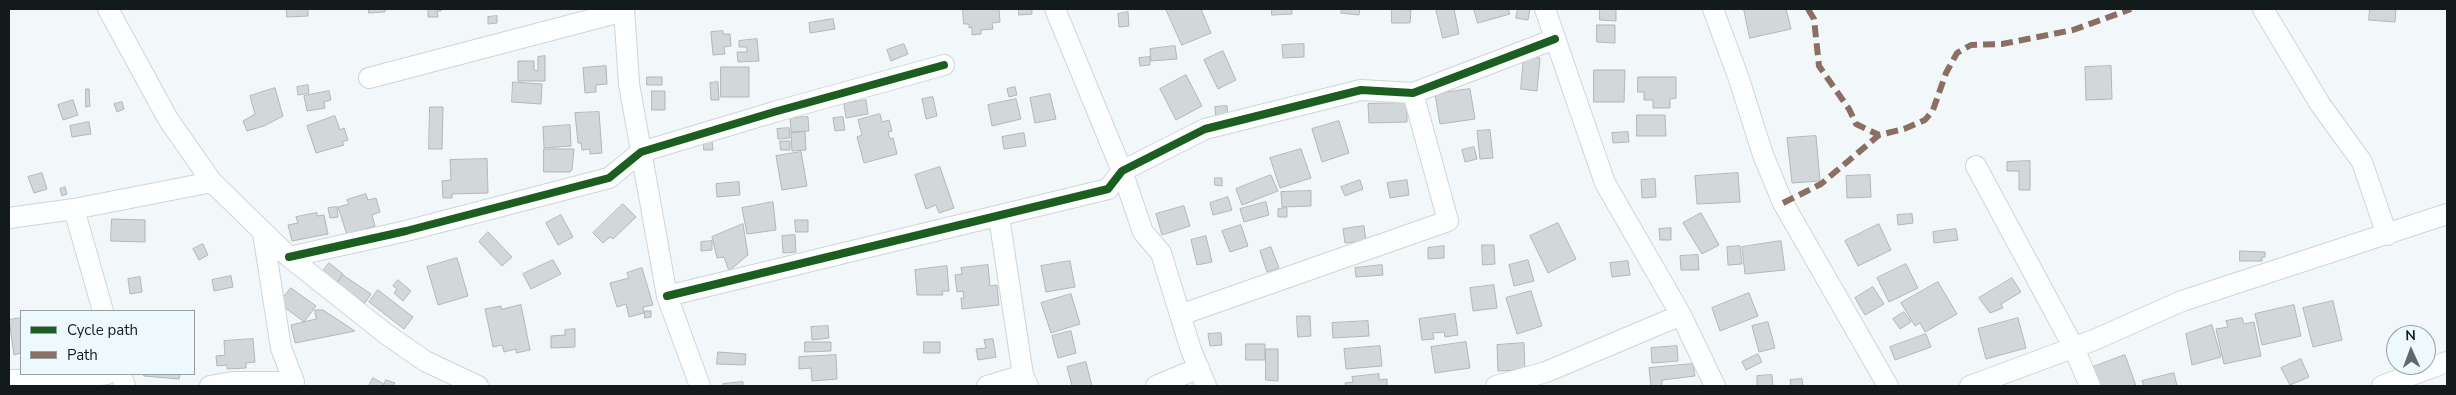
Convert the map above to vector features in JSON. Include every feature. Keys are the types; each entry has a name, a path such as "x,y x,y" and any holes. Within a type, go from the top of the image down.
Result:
{"street":[{"path":"108,9 168,118 212,182 289,257 386,334 425,361 478,386"},
{"path":"1055,9 1122,171 1144,232 1161,253 1202,377 1156,386"},
{"path":"1546,9 1605,183 1681,315 1715,386"},
{"path":"1712,9 1739,79 1763,155 1784,204 1888,386"},
{"path":"2264,9 2320,104 2362,162 2387,235"},
{"path":"370,78 624,10 629,84 667,296 700,386"},
{"path":"667,296 999,217 1108,188 1122,171 1206,129 1361,90 1413,93 1555,39"},
{"path":"289,257 406,231 608,178 641,152 774,112 944,65"},
{"path":"1180,315 1448,221 1413,93"},
{"path":"1976,166 2074,348 2090,386"},
{"path":"9,218 74,209 212,182"},
{"path":"74,209 103,310"},
{"path":"1970,386 2074,348 2182,300 2447,214"},
{"path":"987,386 1026,381 999,217"},
{"path":"210,386 232,382 295,384 281,348 264,233"},
{"path":"1496,386 1546,372 1681,315"},
{"path":"2382,386 2414,380 2447,362"},
{"path":"9,380 70,379 100,375"}],"building":[{"path":"287,9 308,9 308,16 287,17"},
{"path":"369,9 385,9 385,12 369,13"},
{"path":"428,9 441,9 441,11 437,11 438,17 428,17"},
{"path":"963,9 999,9 1000,22 992,23 993,29 981,30 981,34 972,35 972,27 969,28 969,24 964,24"},
{"path":"1019,9 1032,9 1032,14 1019,15"},
{"path":"1166,9 1201,9 1211,33 1182,45"},
{"path":"1272,9 1292,9 1292,14 1272,15"},
{"path":"1342,9 1360,9 1359,15 1341,13"},
{"path":"1392,9 1411,10 1410,23 1392,23"},
{"path":"1436,9 1454,9 1459,34 1443,38"},
{"path":"1474,9 1508,9 1510,14 1478,23"},
{"path":"1518,9 1530,9 1528,20 1516,18"},
{"path":"1600,9 1616,9 1616,21 1600,20"},
{"path":"1744,9 1786,9 1791,29 1750,38"},
{"path":"2370,9 2396,9 2395,22 2369,20"},
{"path":"1128,12 1129,26 1119,27 1118,14"},
{"path":"497,16 497,23 488,24 488,17"},
{"path":"833,19 835,29 810,33 809,23"},
{"path":"1597,25 1615,25 1615,43 1597,42"},
{"path":"723,31 723,34 730,34 731,46 724,47 725,54 713,55 711,32"},
{"path":"757,39 759,61 738,62 737,52 747,52 747,47 739,47 739,41"},
{"path":"904,44 908,54 891,61 887,50"},
{"path":"1304,44 1304,57 1283,58 1282,45"},
{"path":"1175,46 1177,59 1151,61 1150,49"},
{"path":"1223,51 1236,80 1218,89 1204,60"},
{"path":"545,56 545,81 518,81 518,61 534,61 534,70 538,71 538,57"},
{"path":"1524,56 1540,58 1537,91 1521,89"},
{"path":"1150,57 1150,65 1140,66 1139,58"},
{"path":"606,66 607,84 596,85 596,92 585,93 583,68"},
{"path":"2111,66 2112,99 2086,100 2085,67"},
{"path":"721,67 749,67 749,97 721,97"},
{"path":"1594,70 1625,70 1624,102 1594,102"},
{"path":"1186,75 1202,106 1176,120 1160,89"},
{"path":"647,77 662,77 662,85 647,85"},
{"path":"1638,77 1676,77 1676,98 1670,99 1670,108 1653,108 1653,100 1644,100 1644,92 1638,92"},
{"path":"513,82 542,84 541,104 512,102"},
{"path":"718,82 719,100 711,100 710,83"},
{"path":"308,85 309,93 298,95 297,87"},
{"path":"1015,87 1017,95 1009,97 1007,89"},
{"path":"275,88 283,116 264,126 247,131 243,121 255,114 250,96"},
{"path":"86,89 89,89 90,106 86,107"},
{"path":"1470,89 1475,119 1440,124 1435,94"},
{"path":"329,91 331,100 324,102 325,108 307,111 304,96"},
{"path":"652,91 665,91 665,110 652,110"},
{"path":"1050,94 1056,119 1035,123 1030,98"},
{"path":"933,97 937,116 926,119 922,99"},
{"path":"1016,99 1021,119 992,126 988,105"},
{"path":"73,100 78,115 63,120 58,105"},
{"path":"866,100 868,114 846,118 844,104"},
{"path":"122,102 124,109 117,112 114,104"},
{"path":"1407,103 1407,122 1369,123 1368,104"},
{"path":"1227,106 1228,117 1216,119 1215,107"},
{"path":"430,107 443,107 442,149 429,149"},
{"path":"599,112 602,153 590,154 590,149 582,150 581,143 578,143 575,113"},
{"path":"880,114 882,122 889,120 892,131 888,132 890,139 893,138 897,154 864,163 857,137 862,135 858,120"},
{"path":"1637,115 1665,115 1666,136 1637,136"},
{"path":"335,116 340,130 344,128 348,140 342,142 344,145 316,153 307,126"},
{"path":"808,117 809,131 791,132 790,118"},
{"path":"843,117 845,130 835,131 833,118"},
{"path":"1339,121 1349,153 1322,162 1312,129"},
{"path":"89,122 91,134 72,137 70,126"},
{"path":"570,125 571,146 544,148 543,127"},
{"path":"789,128 790,138 778,139 777,129"},
{"path":"1490,130 1493,158 1480,159 1477,131"},
{"path":"805,132 806,150 792,151 791,133"},
{"path":"1628,132 1629,142 1613,143 1612,133"},
{"path":"1024,133 1026,146 1004,149 1002,137"},
{"path":"1816,136 1820,181 1792,183 1787,138"},
{"path":"704,141 712,141 713,150 704,150"},
{"path":"780,141 790,141 790,150 781,150"},
{"path":"1474,147 1477,159 1465,162 1462,150"},
{"path":"544,149 574,149 572,170 570,172 544,172"},
{"path":"1301,149 1311,178 1280,188 1270,158"},
{"path":"801,152 807,186 782,190 776,156"},
{"path":"487,159 488,193 452,194 452,198 443,198 442,181 451,180 450,160"},
{"path":"2030,161 2030,190 2019,190 2019,171 2007,171 2007,162"},
{"path":"940,167 954,208 939,213 936,205 926,209 915,175"},
{"path":"42,173 47,189 34,193 28,177"},
{"path":"1738,173 1740,202 1697,204 1695,176"},
{"path":"1271,175 1278,191 1242,205 1236,189"},
{"path":"1870,175 1871,197 1847,198 1846,176"},
{"path":"1215,178 1222,178 1222,186 1215,185"},
{"path":"1655,179 1656,197 1642,198 1641,180"},
{"path":"1360,180 1363,189 1345,196 1341,187"},
{"path":"1407,180 1409,195 1390,198 1387,183"},
{"path":"739,182 740,195 717,197 716,184"},
{"path":"65,187 67,194 62,196 60,189"},
{"path":"1311,191 1311,206 1282,207 1281,192"},
{"path":"366,194 368,200 376,198 380,212 372,215 375,226 347,235 338,207 349,204 347,200"},
{"path":"1228,197 1232,210 1213,215 1210,203"},
{"path":"773,202 776,230 747,234 742,208"},
{"path":"1266,202 1269,215 1244,222 1240,209"},
{"path":"623,204 636,217 613,239 610,237 603,243 593,233"},
{"path":"1184,206 1190,226 1162,235 1156,214"},
{"path":"337,207 338,217 330,218 328,208"},
{"path":"1287,208 1287,217 1278,217 1278,209"},
{"path":"317,213 317,216 324,215 328,234 292,241 288,225 298,223 296,217"},
{"path":"1701,213 1719,245 1702,254 1683,223"},
{"path":"1912,214 1913,223 1898,225 1897,215"},
{"path":"561,215 573,237 558,245 546,223"},
{"path":"112,219 145,220 145,242 111,241"},
{"path":"795,220 808,220 808,232 796,232"},
{"path":"1558,223 1576,259 1548,273 1530,236"},
{"path":"743,224 748,255 729,271 724,257 717,258 712,237"},
{"path":"1879,224 1891,250 1858,266 1845,241"},
{"path":"1241,225 1248,246 1230,252 1222,231"},
{"path":"1364,226 1366,241 1345,243 1343,229"},
{"path":"1671,228 1671,240 1660,240 1659,229"},
{"path":"1956,229 1958,240 1934,243 1933,232"},
{"path":"488,232 512,257 502,266 479,242"},
{"path":"795,235 796,252 783,253 782,236"},
{"path":"1206,236 1212,262 1197,265 1191,240"},
{"path":"712,241 712,250 701,251 701,242"},
{"path":"1781,241 1785,270 1745,274 1742,247"},
{"path":"203,244 208,255 199,260 193,249"},
{"path":"1482,245 1494,245 1495,264 1483,265"},
{"path":"1444,246 1444,258 1428,259 1428,248"},
{"path":"1740,246 1742,264 1728,265 1727,247"},
{"path":"1271,247 1279,268 1267,272 1260,251"},
{"path":"2240,251 2265,252 2265,257 2262,257 2262,261 2240,261"},
{"path":"1698,255 1699,270 1681,270 1680,256"},
{"path":"457,258 468,296 438,305 427,267"},
{"path":"553,260 561,274 531,289 523,274"},
{"path":"1528,260 1534,281 1514,286 1509,265"},
{"path":"1070,261 1075,287 1046,292 1041,266"},
{"path":"1628,261 1630,275 1612,277 1610,263"},
{"path":"329,263 343,274 336,284 323,271"},
{"path":"1906,264 1918,288 1889,302 1877,278"},
{"path":"988,265 990,286 997,285 999,305 962,309 961,298 964,298 963,291 957,292 955,275 962,274 961,268"},
{"path":"1382,265 1383,275 1356,277 1355,268"},
{"path":"947,266 949,291 942,291 943,295 917,295 915,270"},
{"path":"642,268 653,305 643,307 644,313 629,317 626,304 617,307 610,283 629,278 627,273"},
{"path":"343,275 371,294 365,303 337,284"},
{"path":"231,276 233,287 214,291 212,280"},
{"path":"140,277 142,292 130,294 128,279"},
{"path":"2012,278 2021,292 2001,304 2003,308 1990,313 1979,298"},
{"path":"398,280 411,291 403,301 394,293 397,289 393,286"},
{"path":"1938,282 1957,314 1925,332 1920,323 1915,326 1901,303"},
{"path":"1494,285 1497,308 1473,311 1470,288"},
{"path":"1873,287 1884,304 1865,315 1855,298"},
{"path":"291,288 316,306 304,322 279,303"},
{"path":"378,290 413,317 404,329 369,302"},
{"path":"1531,291 1542,326 1517,334 1506,298"},
{"path":"1749,293 1758,316 1720,331 1712,308"},
{"path":"1071,294 1080,324 1051,333 1041,303"},
{"path":"2333,301 2342,340 2313,347 2303,308"},
{"path":"521,305 530,350 516,353 516,349 504,352 502,345 493,347 485,309 501,306 501,309"},
{"path":"2294,305 2301,336 2262,345 2255,314"},
{"path":"315,310 323,310 355,331 295,343 291,325 316,319"},
{"path":"645,311 651,311 651,317 645,318"},
{"path":"1904,312 1911,322 1900,329 1893,319"},
{"path":"1455,314 1458,335 1445,337 1444,332 1433,333 1434,339 1422,340 1419,319"},
{"path":"1297,316 1310,316 1311,336 1298,337"},
{"path":"20,318 20,353 14,355 9,320"},
{"path":"2018,318 2026,348 1986,359 1978,329"},
{"path":"2242,318 2244,324 2254,322 2261,356 2224,364 2216,329 2228,327 2226,321"},
{"path":"1368,321 1369,336 1333,338 1332,323"},
{"path":"1768,322 1775,348 1759,352 1752,326"},
{"path":"2212,325 2221,357 2192,365 2186,334"},
{"path":"828,326 829,338 812,340 811,327"},
{"path":"575,329 575,347 551,348 551,336 565,335 565,330"},
{"path":"1071,331 1076,353 1058,358 1052,336"},
{"path":"1221,333 1222,345 1210,346 1208,334"},
{"path":"1926,334 1931,347 1895,360 1890,347"},
{"path":"253,339 255,362 246,363 246,368 227,369 227,365 217,366 216,356 225,355 224,341"},
{"path":"993,339 996,357 978,360 976,349 986,348 984,340"},
{"path":"805,342 831,342 831,351 805,352"},
{"path":"924,342 940,342 940,353 924,353"},
{"path":"1466,342 1470,368 1435,373 1431,347"},
{"path":"1524,343 1525,370 1498,371 1497,345"},
{"path":"1246,344 1265,344 1265,360 1246,360"},
{"path":"1380,346 1382,366 1346,369 1344,349"},
{"path":"1677,346 1678,361 1652,363 1651,348"},
{"path":"1266,349 1278,349 1278,381 1266,380"},
{"path":"718,352 746,354 745,365 717,364"},
{"path":"1758,354 1762,362 1746,370 1742,362"},
{"path":"836,355 837,379 812,381 811,368 799,369 799,357"},
{"path":"2125,355 2136,386 2100,386 2093,367"},
{"path":"2301,359 2309,377 2290,385 2281,368"},
{"path":"1086,362 1092,386 1072,386 1067,367"},
{"path":"1693,364 1695,376 1662,380 1662,386 1651,386 1649,368"},
{"path":"2174,373 2177,386 2144,386 2142,381"},
{"path":"1379,374 1379,380 1387,379 1387,386 1346,386 1345,383 1353,382 1352,377"},
{"path":"144,375 180,375 179,379"},
{"path":"1772,375 1773,386 1757,386 1757,376"},
{"path":"373,378 384,384 382,386 369,386"},
{"path":"1802,379 1803,386 1791,386 1790,380"},
{"path":"386,380 395,383 393,386 384,386"},
{"path":"743,382 743,386 723,386 723,384"}],"marked path":[{"path":"1808,9 1814,19 1819,66 1849,109 1856,124 1879,135"},
{"path":"1783,203 1821,184 1879,135 1904,129 1925,120 1933,110 1946,73 1957,53 1971,45 2002,44 2073,30 2131,9"}],"cycle path":[{"path":"667,296 1108,189 1122,171 1205,129 1361,90 1413,93 1555,39"},
{"path":"289,257 406,231 609,178 641,152 774,112 944,65"}]}
